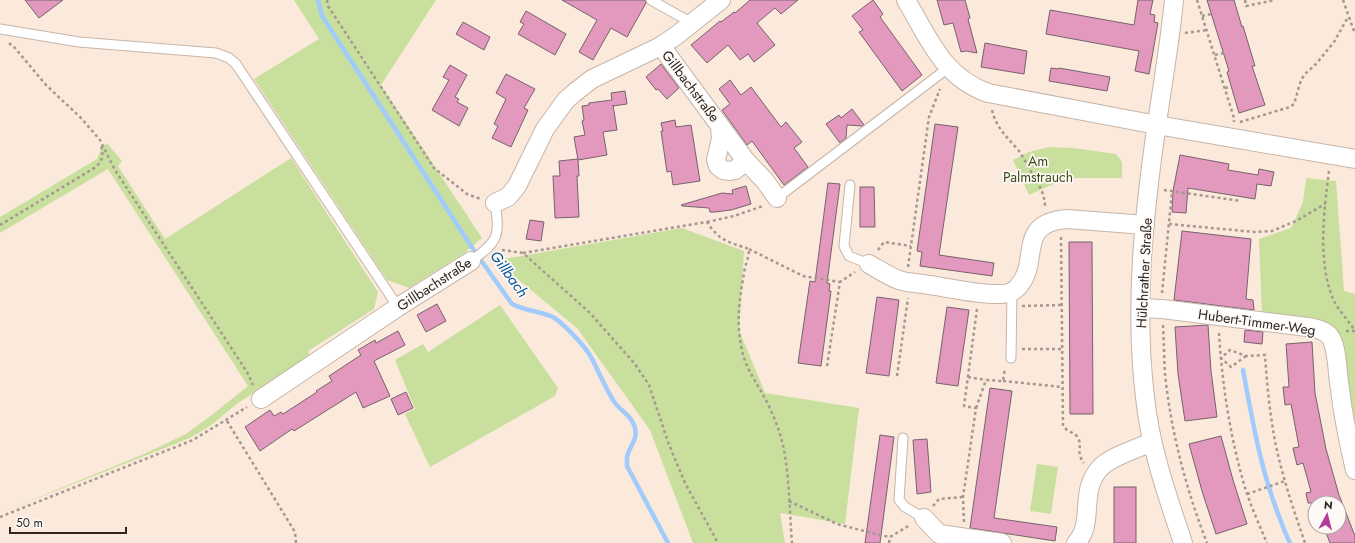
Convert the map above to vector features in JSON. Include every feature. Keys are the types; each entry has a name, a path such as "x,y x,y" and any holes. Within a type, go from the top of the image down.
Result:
{"street":[{"name":"Gillbachstraße","path":"495,203 508,197 517,186 546,129 566,100 592,79 661,46 721,0"},
{"path":"906,0 934,49 948,68 970,86 991,94 1157,125 1233,129 1331,155 1355,159"},
{"name":"Hülchrather Straße","path":"1174,0 1145,225 1141,308 1142,371 1152,442 1164,488 1183,543"},
{"name":"Gillbachstraße","path":"661,46 746,161 765,181 777,198"},
{"name":"Gillbachstraße","path":"720,126 721,138 716,160 718,166 723,170 730,171 734,170 746,161"},
{"path":"869,264 899,280 1000,294 1012,299 1016,289 1024,279 1034,237 1038,230 1051,221 1067,218 1145,225"},
{"name":"Gillbachstraße","path":"261,399 398,307 471,261"},
{"name":"Hubert-Timmer-Weg","path":"1141,308 1162,309 1312,328 1328,334 1335,353 1342,410 1355,470"},
{"path":"1076,543 1081,538 1086,527 1088,492 1097,472 1109,461 1152,442"},
{"path":"924,518 939,534 1002,543"}],"lane":[{"path":"651,0 692,23"},
{"path":"0,29 79,42 216,53 229,58 236,64 398,307"},
{"path":"777,198 948,68"},
{"path":"850,185 844,246 849,256 869,264"},
{"path":"489,247 498,228 495,203"},
{"name":"Gillbachstraße","path":"471,261 489,247"},
{"path":"1011,358 1012,299"},
{"path":"903,438 899,500 905,507 924,518"}],"path":[{"path":"327,0 328,6 434,168 467,194 495,203"},
{"path":"1197,0 1234,118 1233,129"},
{"path":"1245,0 1246,6 1275,0"},
{"path":"1343,0 1355,34"},
{"path":"1202,16 1211,14"},
{"path":"1233,129 1240,122 1290,107 1294,104 1301,80 1334,42 1348,17"},
{"path":"0,517 193,440 227,421 261,399 247,372 114,170 100,140 81,118 46,85 15,48 6,40"},
{"path":"1215,55 1224,52"},
{"path":"897,376 911,246 929,117 948,68"},
{"path":"1225,88 1231,87"},
{"path":"991,94 992,110 997,125 1001,132 1020,153 1040,187 1051,221 1061,227 1062,426 1068,432 1077,436 1080,440 1080,457 1084,463 1097,472"},
{"path":"0,225 96,167 102,159 103,152 100,140"},
{"path":"1331,155 1323,232 1327,280 1334,302 1355,331"},
{"path":"1150,188 1242,201"},
{"path":"1172,192 1162,292 1165,374 1174,434 1187,488 1207,543"},
{"path":"489,247 523,253 707,222 757,209 777,198"},
{"path":"1169,224 1255,232 1272,231 1296,221 1325,203"},
{"path":"707,222 712,231 728,242 749,249 803,276 840,282 869,264 884,242 911,246"},
{"path":"749,249 739,304 738,325 741,347 747,366 763,394 778,430 782,444 788,477 792,543"},
{"path":"523,253 590,313 635,364 645,378 685,483 718,543"},
{"path":"827,366 840,282"},
{"path":"976,408 964,406 979,292"},
{"path":"1012,299 1061,305"},
{"path":"1218,316 1221,358 1230,425 1247,494 1267,543"},
{"path":"1012,348 1062,349"},
{"path":"1221,358 1230,350 1246,356 1265,355 1272,424 1284,481 1305,543"},
{"path":"1221,358 1231,367 1246,356"},
{"path":"1003,382 1006,363 1011,358"},
{"path":"968,377 1003,382 1062,387"},
{"path":"964,538 963,497 976,408 986,380"},
{"path":"227,421 295,532 296,543"},
{"path":"1247,494 1284,481"},
{"path":"789,501 837,524 880,536 890,537 924,518 939,499 963,497"},
{"path":"889,543 890,537"}],"green space":[{"path":"294,0 436,0 381,85 482,238 463,254 409,288 387,280 254,79 319,39"},
{"path":"107,143 122,161 118,166 165,239 291,158 378,292 374,309 308,351 310,357 238,403 210,426 190,438 0,513 144,454 186,434 248,386 108,169 0,233 0,217 97,159 101,149"},
{"name":"Am Palmstrauch","path":"1049,147 1073,148 1116,154 1122,162 1122,178 1071,178 1029,195 1013,160 1029,152"},
{"path":"1306,178 1336,181 1344,291 1355,294 1355,443 1342,344 1262,315 1259,239 1291,228 1303,202"},
{"path":"682,228 744,251 739,330 765,393 859,408 845,524 780,513 785,543 693,543 650,430 577,328 515,277 498,260"},
{"path":"500,305 558,388 555,396 430,467 405,414 415,409 395,360 423,344 428,352"},
{"path":"1037,464 1058,467 1051,514 1030,511"}],"building":[{"path":"25,0 63,0 39,18"},
{"path":"562,0 645,0 646,3 627,37 611,28 593,60 579,52 597,20"},
{"path":"750,0 798,0 781,14 775,8 757,23 775,45 754,62 748,54 740,60 728,45 707,63 691,45 720,21 721,22 734,12 735,13"},
{"path":"873,0 883,14 880,17 922,75 902,91 859,32 863,30 852,16"},
{"path":"937,0 965,0 970,18 968,19 977,53 966,51 961,52 953,23 944,25"},
{"path":"1138,0 1153,0 1150,14 1155,15 1154,22 1158,23 1149,74 1135,71 1139,51 1046,34 1050,10 1134,25"},
{"path":"1207,0 1234,0 1255,66 1252,66 1265,105 1239,113 1227,72 1229,71"},
{"path":"526,11 566,34 555,55 518,34 524,24 520,22"},
{"path":"463,22 490,37 484,50 456,34"},
{"path":"985,43 1027,51 1024,74 981,67"},
{"path":"661,64 679,88 667,99 658,89 656,90 646,77"},
{"path":"450,65 467,75 455,97 459,99 457,102 468,108 459,126 432,110 449,80 443,77"},
{"path":"1051,68 1059,68 1110,77 1107,91 1049,81"},
{"path":"506,74 535,89 524,108 528,110 511,147 492,138 498,126 494,124 506,99 496,93"},
{"path":"730,80 741,95 751,87 781,127 786,122 802,142 794,148 808,167 784,185 752,141 747,145 722,110 730,104 719,89"},
{"path":"625,91 627,104 613,106 617,130 603,132 607,155 578,160 574,137 585,135 582,121 584,120 582,106 589,105 589,103 612,100 611,93"},
{"path":"852,109 864,125 847,125 846,138 840,143 826,124 839,115 841,118"},
{"path":"675,120 676,127 691,125 700,181 673,185 671,171 667,172 661,123"},
{"path":"935,124 958,127 939,255 994,263 992,276 920,266 922,252 917,251"},
{"path":"1180,155 1229,164 1228,170 1258,175 1259,169 1274,172 1271,186 1257,184 1255,199 1188,188 1186,213 1172,212 1173,191"},
{"path":"578,159 579,176 577,176 579,217 555,218 553,176 560,176 559,161"},
{"path":"828,183 840,184 827,283 830,284 829,291 831,291 821,366 798,363 810,281 815,282"},
{"path":"746,186 751,204 731,210 710,212 709,208 681,205 722,193 733,194 732,190"},
{"path":"860,187 874,187 875,227 860,227"},
{"path":"530,220 544,222 541,241 526,239"},
{"path":"1182,231 1251,239 1246,299 1253,300 1254,310 1174,300"},
{"path":"1069,242 1092,242 1093,414 1070,414"},
{"path":"877,297 899,300 889,376 866,373"},
{"path":"437,304 446,321 426,332 417,315"},
{"path":"947,307 969,310 958,386 936,383"},
{"path":"1208,325 1211,371 1217,417 1185,421 1178,374 1175,327"},
{"path":"1245,330 1263,332 1262,344 1244,342"},
{"path":"398,331 405,345 374,361 390,396 363,408 356,392 294,431 292,429 260,451 245,427 270,410 274,416 281,412 283,414 332,381 329,376 361,355 358,350 375,340 376,343"},
{"path":"1312,342 1315,393 1326,449 1339,495 1307,495 1307,498 1306,493 1311,492 1307,477 1303,463 1297,465 1293,448 1299,447 1291,404 1285,405 1283,387 1289,387 1286,344"},
{"path":"990,388 1012,391 994,518 1057,527 1055,541 970,528"},
{"path":"406,392 413,408 398,415 391,399"},
{"path":"880,435 894,437 880,543 865,543"},
{"path":"1221,436 1247,524 1216,534 1189,444"},
{"path":"927,439 931,492 917,494 913,440"},
{"path":"1114,487 1136,487 1136,543 1114,543"},
{"path":"1347,516 1355,536 1355,543 1330,543 1327,535 1347,535"}],"waterway":[{"name":"Gillbach","path":"318,0 322,16 473,249 512,304 553,317 568,329 588,352 615,403 634,424 636,433 628,453 627,466 668,543"},
{"path":"1243,370 1257,442 1266,477 1290,543"}]}
